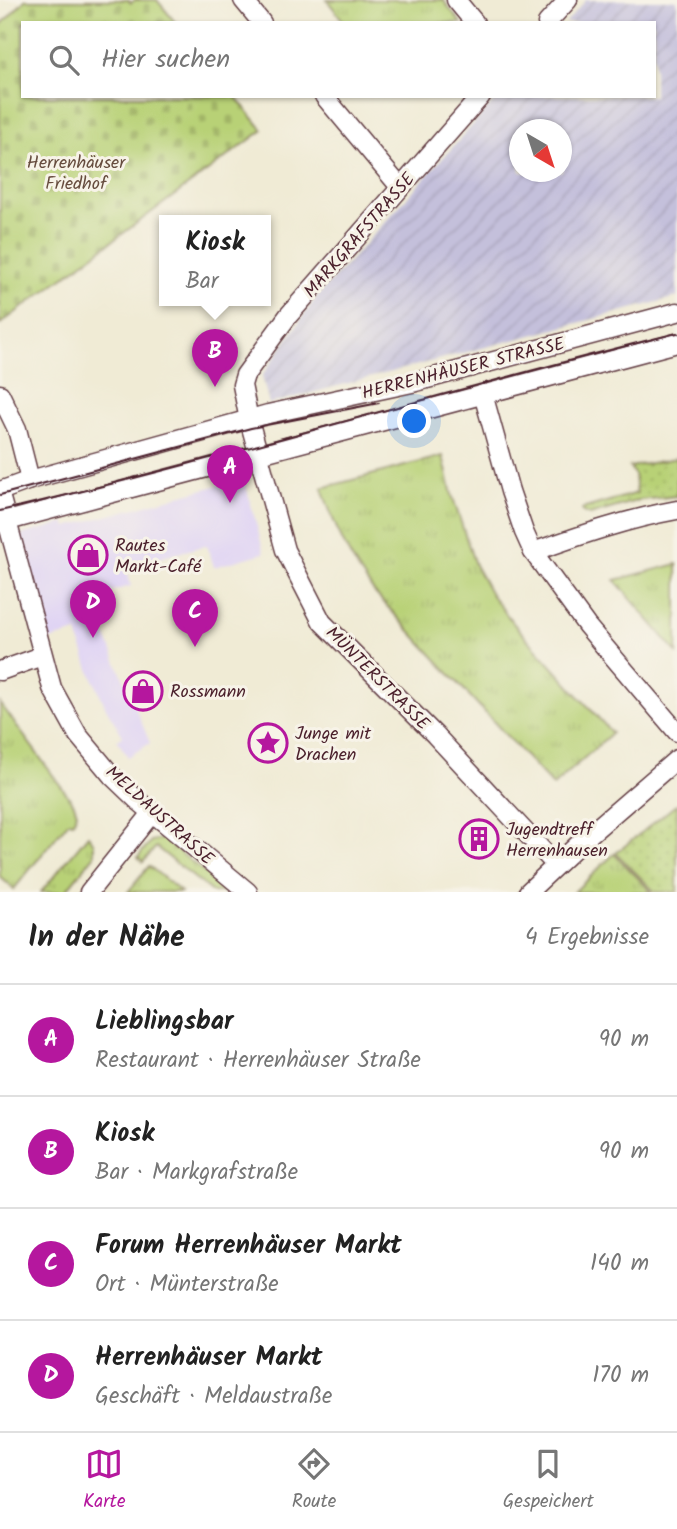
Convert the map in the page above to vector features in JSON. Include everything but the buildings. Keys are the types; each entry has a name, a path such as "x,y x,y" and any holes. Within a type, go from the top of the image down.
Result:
{"street":[{"path":"243,0 260,21"},
{"path":"456,0 473,21"},
{"path":"549,21 568,0"},
{"path":"326,98 400,187"},
{"name":"MARKGRAFSTRASSE","path":"249,420 242,385 245,375 288,316 479,98"},
{"name":"HERRENHÄUSER STRASSE","path":"0,493 30,480 292,408 412,383 677,312"},
{"name":"HERRENHÄUSER STRASSE","path":"4,523 677,343"},
{"path":"0,394 17,429 30,480"},
{"path":"483,394 510,491 533,552 587,626 677,732"},
{"path":"249,420 258,455"},
{"name":"MÜNTERSTRASSE","path":"258,455 285,550 303,588 328,630 435,735 556,865"},
{"name":"MELDAUSTRASSE","path":"0,493 4,523 52,688 78,735 113,777 152,813 248,892"},
{"path":"533,552 593,530 677,510"},
{"path":"0,671 42,656"},
{"path":"528,892 677,759"},
{"path":"89,892 152,813"}],"shaded area":[{"path":"586,0 677,0 677,297 269,404 262,376 316,298 497,98 656,98 656,21 568,21"},
{"path":"244,478 264,553 214,567 207,545 126,567 131,586 86,598 93,605 150,743 128,757 117,740 123,736 107,710 77,632 46,641 17,536 65,523 67,527"}],"green space":[{"name":"Herrenhäuser Friedhof","path":"25,0 128,0 131,3 135,0 157,0 174,21 21,21 21,98 237,98 263,130 0,324 0,26"},
{"path":"327,0 443,0 459,21 343,21"},
{"path":"443,456 452,495 475,565 491,594 514,624 612,733 553,786 375,593 344,543 322,488"},
{"path":"677,458 677,496 640,500 590,515 583,512 582,509 637,493 630,467"},
{"path":"677,564 677,653 615,580"},
{"path":"0,703 74,804 77,813 73,822 69,821 14,889 0,877"},
{"path":"677,804 677,892 655,892 616,853"},
{"path":"88,835 94,843 94,856 65,892 41,892"},
{"path":"162,839 229,892 212,892 156,847 143,862 138,857 151,841"},
{"path":"614,854 652,892 574,892"},
{"path":"149,866 181,892 128,892"}],"tram line":[{"path":"0,511 170,469 677,333"},
{"path":"0,495 251,428 379,403"}],"place":[{"name":"Kiosk","path":"215,387"},
{"name":"Lieblingsbar","path":"230,503"},
{"name":"Rautes Markt-Café","path":"88,555"},
{"name":"Herrenhäuser Markt","path":"93,638"},
{"name":"Forum Herrenhäuser Markt","path":"195,647"},
{"name":"Rossmann","path":"143,691"},
{"name":"Junge mit Drachen","path":"268,743"},
{"name":"Jugendtreff Herrenhausen","path":"479,839"}]}
